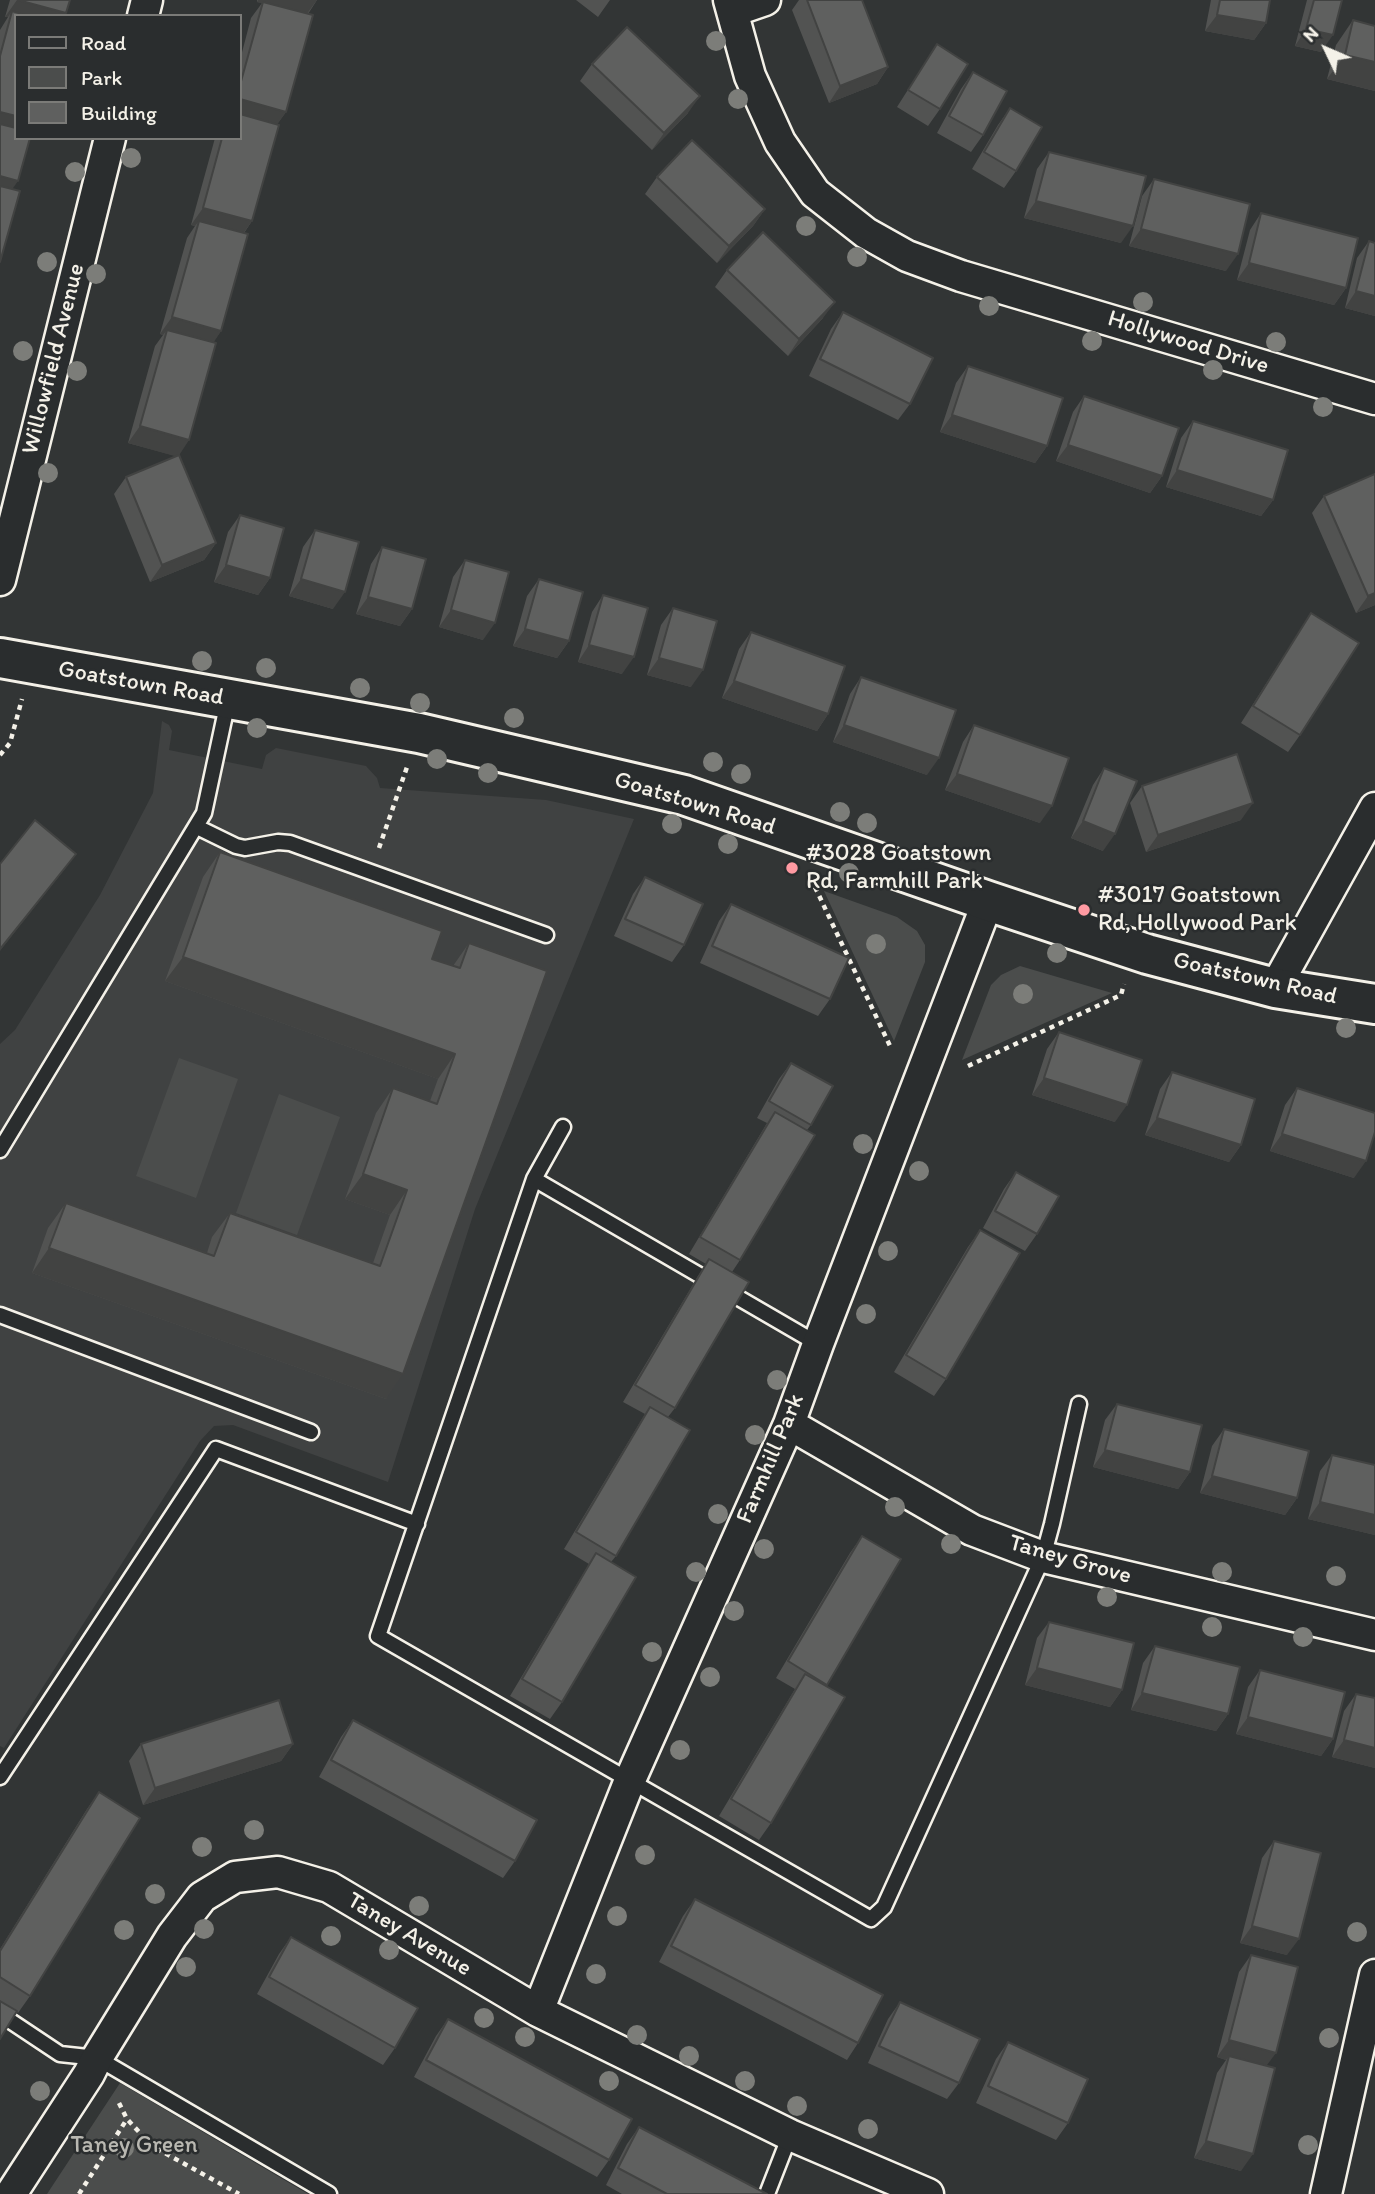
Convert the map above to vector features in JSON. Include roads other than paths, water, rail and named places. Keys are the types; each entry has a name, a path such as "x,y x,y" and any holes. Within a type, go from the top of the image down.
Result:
{"main road":[{"name":"Goatstown Road","path":"16,661 419,733 684,795 1135,950 1275,988 1375,1004"}],"street":[{"path":"731,5 765,0"},
{"name":"Hollywood Drive","path":"731,5 750,76 780,142 815,193 866,233 907,256 961,276 1375,399"},
{"name":"Willowfield Avenue","path":"0,580 110,140"},
{"path":"1275,988 1375,808"},
{"name":"Farmhill Park","path":"538,2011 630,1780 789,1424 988,901"},
{"name":"Taney Grove","path":"789,1424 972,1530 1043,1557 1375,1635"},
{"name":"Taney Avenue","path":"11,2194 172,1936 202,1897 235,1877 278,1872 329,1888 538,2011 790,2135 928,2194"},
{"path":"1326,2194 1375,1975"}],"lane":[{"path":"0,1150 197,827 208,799 229,699"},
{"path":"197,827 245,848 278,842 290,843 546,935"},
{"path":"563,1127 534,1180 377,1636 871,1919 884,1907 1043,1557 1079,1404"},
{"path":"534,1180 818,1344"},
{"path":"0,1315 311,1432"},
{"path":"0,1777 216,1449 417,1524"},
{"path":"0,2014 60,2054 93,2066 329,2194"},
{"path":"766,2194 790,2135"}],"place":[{"name":"#3028 Goatstown Rd, Farmhill Park","path":"792,868"},
{"name":"#3017 Goatstown Rd, Hollywood Park","path":"1084,910"}],"park label":[{"name":"Taney Green","path":"134,2146"}]}
